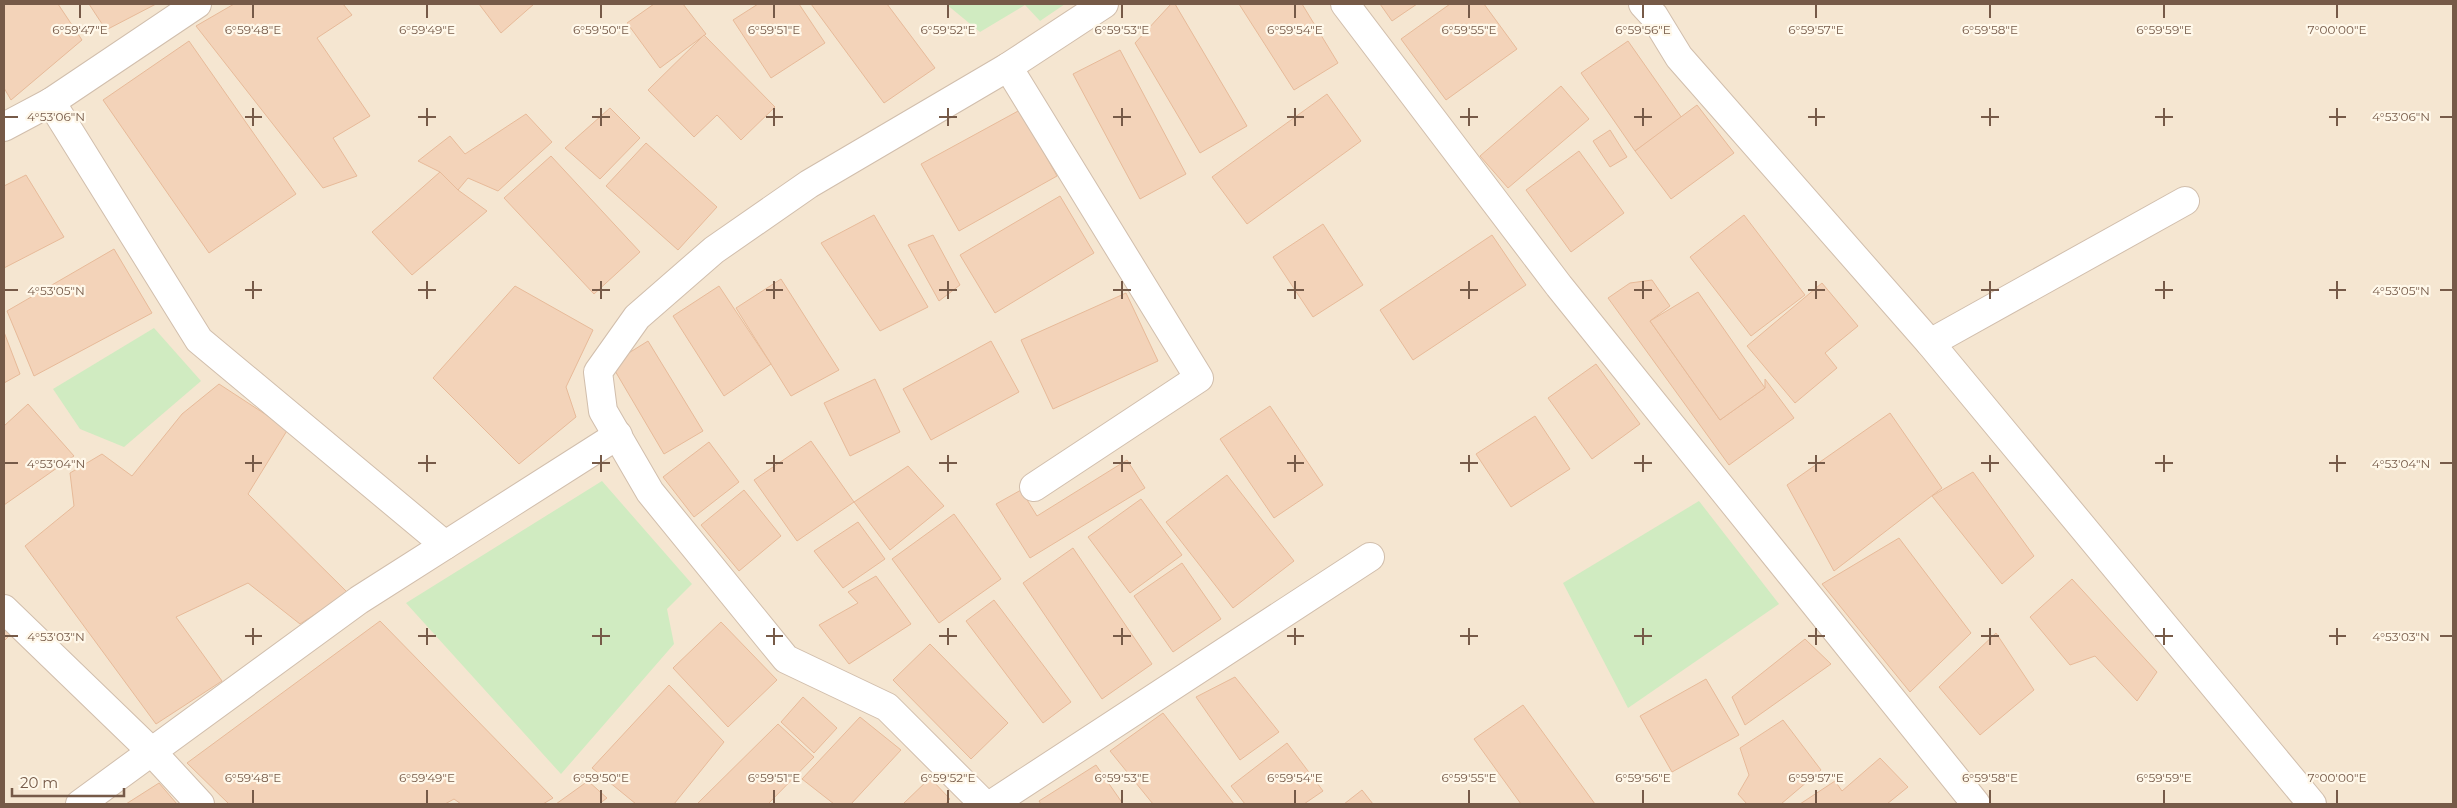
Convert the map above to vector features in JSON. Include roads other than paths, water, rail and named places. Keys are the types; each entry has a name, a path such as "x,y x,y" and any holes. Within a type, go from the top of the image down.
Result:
{"street":[{"path":"4,127 50,102 197,4"},
{"path":"984,804 887,707 786,659 650,492 603,410 598,372 637,317 714,250 810,184 1008,67 1104,4"},
{"path":"1345,4 1559,286 1976,804"},
{"path":"1655,8 1679,57 1930,343 2312,804"},
{"path":"1008,67 1199,378 1034,487"},
{"path":"50,102 199,340 445,545"},
{"path":"1930,343 2185,200"},
{"path":"80,804 359,600 618,436"},
{"path":"992,804 1370,557"},
{"path":"4,609 152,752 200,804"}]}
